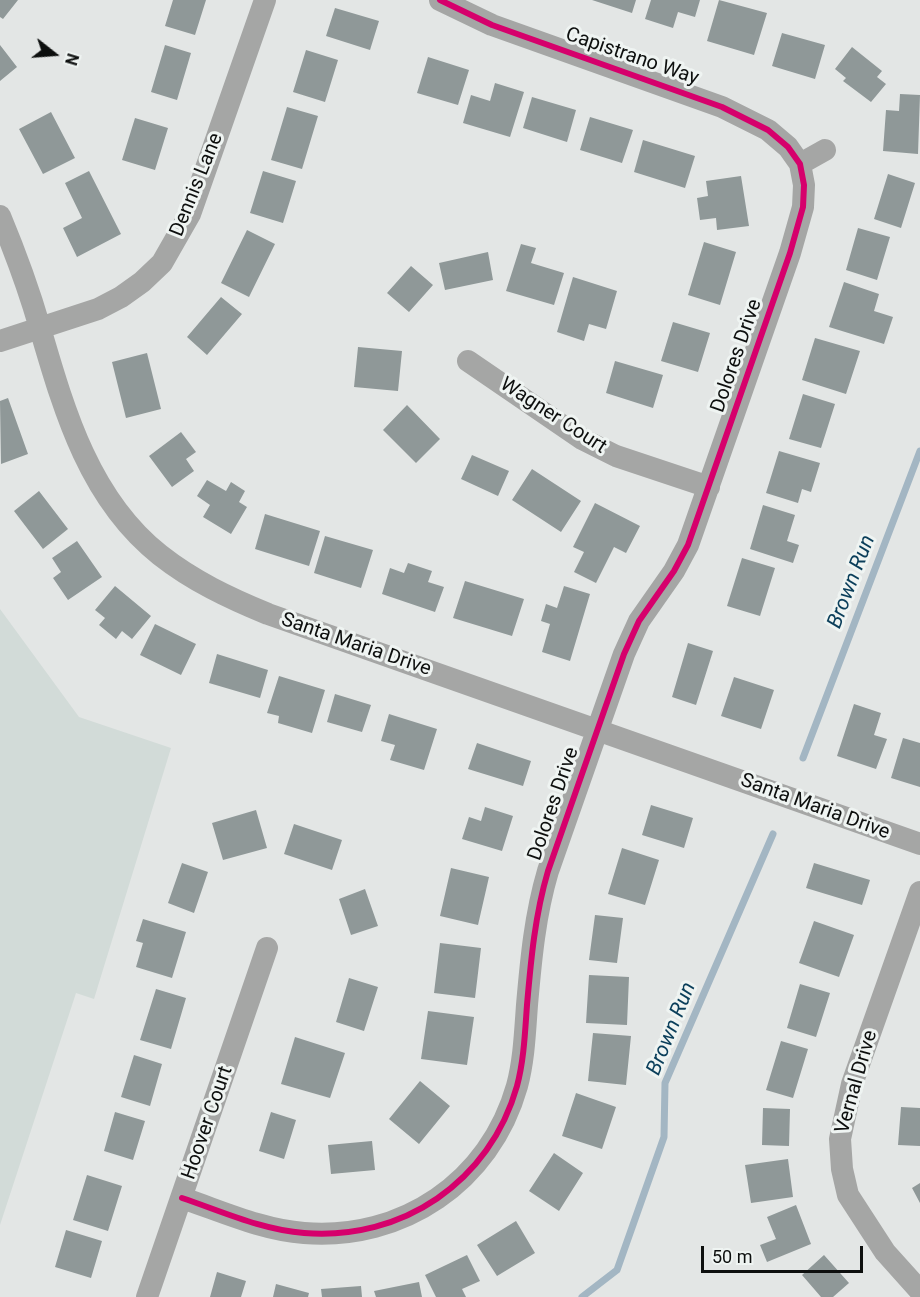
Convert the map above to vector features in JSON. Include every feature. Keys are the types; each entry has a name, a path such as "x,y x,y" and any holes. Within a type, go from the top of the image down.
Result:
{"street":[{"name":"Dennis Lane","path":"0,341 106,305 142,282 162,263 190,214 265,0"},
{"name":"Capistrano Way","path":"440,0 492,25 746,117 768,130 788,147 800,164"},
{"path":"800,164 825,150"},
{"name":"Dolores Drive","path":"182,1198 267,1227 303,1233 337,1234 368,1229 405,1218 440,1199 458,1183 490,1146 507,1115 517,1085 523,1053 534,934 539,903 548,871 624,654 639,621 674,571 688,545 709,487 790,253 803,207 804,185 800,164"},
{"name":"Santa Maria Drive","path":"0,216 17,259 77,443 116,510 167,560 195,580 233,600 268,614 920,844"},
{"name":"Wagner Court","path":"468,360 582,438 616,456 709,487"},
{"name":"Vernal Drive","path":"920,892 852,1084 840,1139 842,1169 848,1195 885,1252 920,1291"},
{"name":"Hoover Court","path":"147,1297 267,948"}],"shaded area":[{"path":"0,609 79,717 171,748 94,999 76,993 0,1225"}],"building":[{"path":"0,0 18,0 3,19 0,17"},
{"path":"173,0 206,0 195,35 165,26"},
{"path":"592,0 636,0 632,13"},
{"path":"651,0 700,0 695,17 678,12 673,28 645,19"},
{"path":"719,0 767,13 754,55 707,41"},
{"path":"335,8 379,21 370,50 326,36"},
{"path":"782,33 825,45 815,79 772,66"},
{"path":"0,45 17,67 0,81"},
{"path":"165,45 191,53 177,100 151,92"},
{"path":"852,47 882,71 877,77 886,84 871,102 843,81 846,78 835,69"},
{"path":"306,50 338,60 325,102 293,92"},
{"path":"428,57 469,70 458,105 417,93"},
{"path":"495,83 524,92 510,137 463,123 471,95 490,101"},
{"path":"900,94 920,95 918,154 883,151 886,110 899,111"},
{"path":"532,97 576,110 567,142 523,128"},
{"path":"287,107 318,116 302,169 271,160"},
{"path":"51,112 75,158 43,174 19,129"},
{"path":"590,117 633,130 622,163 580,150"},
{"path":"135,118 168,128 155,170 122,160"},
{"path":"643,140 695,156 685,188 634,172"},
{"path":"89,171 121,234 77,257 63,228 82,218 65,183"},
{"path":"263,171 296,181 283,223 250,213"},
{"path":"888,174 915,183 901,228 874,219"},
{"path":"741,176 749,226 717,230 716,218 700,220 697,198 708,196 706,181"},
{"path":"858,228 890,237 877,280 846,270"},
{"path":"247,230 275,244 249,297 221,283"},
{"path":"704,242 736,252 720,305 688,295"},
{"path":"521,244 536,248 531,263 564,273 554,305 506,291"},
{"path":"488,252 493,280 445,290 439,263"},
{"path":"411,266 433,285 409,312 387,293"},
{"path":"573,277 617,291 606,329 589,324 584,341 557,332"},
{"path":"844,282 879,294 874,311 893,317 884,344 829,327"},
{"path":"221,297 242,314 207,355 187,337"},
{"path":"673,322 710,333 698,372 661,361"},
{"path":"815,338 860,351 846,394 802,380"},
{"path":"358,347 402,351 398,391 354,387"},
{"path":"147,353 161,409 126,418 112,362"},
{"path":"615,361 663,375 653,408 606,393"},
{"path":"803,394 835,404 821,448 789,439"},
{"path":"8,398 28,454 1,464 0,401"},
{"path":"407,405 440,439 416,463 383,430"},
{"path":"181,432 196,452 186,459 194,471 172,487 149,456"},
{"path":"779,451 820,463 811,492 802,489 798,503 766,493"},
{"path":"472,455 509,471 498,496 461,479"},
{"path":"532,469 581,501 561,532 512,500"},
{"path":"207,480 226,491 231,482 245,491 239,502 247,507 231,534 203,517 210,505 197,496"},
{"path":"39,491 68,529 43,549 14,511"},
{"path":"595,503 640,526 626,553 614,547 596,583 574,572 584,552 573,547"},
{"path":"763,505 795,515 787,541 799,545 793,563 750,549"},
{"path":"265,514 320,531 309,566 255,549"},
{"path":"325,536 373,550 361,588 314,573"},
{"path":"77,541 102,577 68,600 53,578 61,572 52,558"},
{"path":"742,558 775,568 760,616 727,606"},
{"path":"408,563 432,571 428,582 444,587 435,612 382,594 390,568 404,573"},
{"path":"465,581 524,599 512,636 453,618"},
{"path":"115,586 151,616 132,639 122,631 116,639 99,625 105,618 95,610"},
{"path":"564,586 590,594 570,661 542,652 550,624 541,621 546,604 557,608"},
{"path":"155,624 196,644 181,675 140,655"},
{"path":"688,643 713,651 696,705 672,697"},
{"path":"217,654 268,670 260,698 209,683"},
{"path":"279,676 325,690 312,733 278,723 279,716 267,713"},
{"path":"734,677 774,690 761,729 721,716"},
{"path":"335,694 371,705 362,732 327,722"},
{"path":"854,704 881,713 874,735 887,739 876,769 837,756"},
{"path":"389,714 437,729 424,770 390,760 395,745 381,741"},
{"path":"903,738 920,743 920,787 891,778"},
{"path":"477,743 531,761 523,786 468,769"},
{"path":"651,805 693,818 684,848 642,835"},
{"path":"485,807 513,816 502,851 462,839 469,817 481,821"},
{"path":"256,810 267,848 223,860 212,823"},
{"path":"294,824 342,840 332,870 284,854"},
{"path":"622,848 659,860 645,905 608,894"},
{"path":"182,863 208,872 194,913 168,903"},
{"path":"814,863 870,880 862,905 806,888"},
{"path":"451,868 489,877 478,925 440,916"},
{"path":"365,889 378,926 351,935 339,899"},
{"path":"595,915 623,918 617,963 589,960"},
{"path":"143,919 186,932 172,978 136,967 143,943 136,941"},
{"path":"814,921 854,935 839,977 799,963"},
{"path":"440,943 481,948 475,998 434,993"},
{"path":"589,975 629,977 627,1025 586,1023"},
{"path":"349,978 378,987 364,1031 336,1022"},
{"path":"800,984 830,993 816,1037 787,1028"},
{"path":"156,989 186,998 171,1049 140,1040"},
{"path":"428,1011 474,1017 467,1065 421,1059"},
{"path":"593,1033 631,1036 626,1085 588,1081"},
{"path":"295,1037 345,1053 330,1098 281,1084"},
{"path":"781,1041 808,1049 793,1098 766,1090"},
{"path":"134,1055 162,1064 150,1106 121,1097"},
{"path":"420,1081 450,1106 419,1144 389,1119"},
{"path":"576,1093 616,1107 602,1149 562,1136"},
{"path":"901,1107 920,1108 920,1146 898,1145"},
{"path":"763,1108 790,1109 789,1146 762,1145"},
{"path":"115,1112 145,1121 133,1160 104,1151"},
{"path":"271,1112 296,1120 284,1159 259,1151"},
{"path":"372,1141 375,1170 331,1174 328,1145"},
{"path":"554,1153 583,1173 559,1211 529,1191"},
{"path":"788,1159 793,1197 751,1203 745,1165"},
{"path":"87,1175 122,1186 108,1231 73,1220"},
{"path":"920,1183 920,1203 912,1188"},
{"path":"796,1205 811,1244 767,1262 760,1245 776,1239 767,1217"},
{"path":"516,1221 535,1253 497,1276 477,1245"},
{"path":"66,1230 102,1241 91,1278 55,1267"},
{"path":"467,1255 480,1281 462,1289 466,1297 436,1297 425,1275"},
{"path":"824,1255 849,1283 833,1297 821,1297 802,1275"},
{"path":"217,1272 246,1281 241,1297 210,1297"},
{"path":"419,1282 422,1297 376,1297 374,1291"},
{"path":"276,1284 309,1293 308,1297 273,1297"},
{"path":"361,1286 362,1297 322,1297 321,1289"}],"waterway":[{"name":"Brown Run","path":"803,758 920,451"},
{"name":"Brown Run","path":"582,1297 617,1270 664,1137 665,1083 773,834"}],"cycle path":[{"path":"182,1198 273,1228 304,1233 340,1233 375,1227 407,1215 437,1198 464,1177 486,1151 504,1120 517,1086 524,1046 534,937 548,871 624,654 639,621 674,571 688,545 790,253 803,207 804,185 800,164 788,147 768,130 722,107 492,25 440,0"}]}
